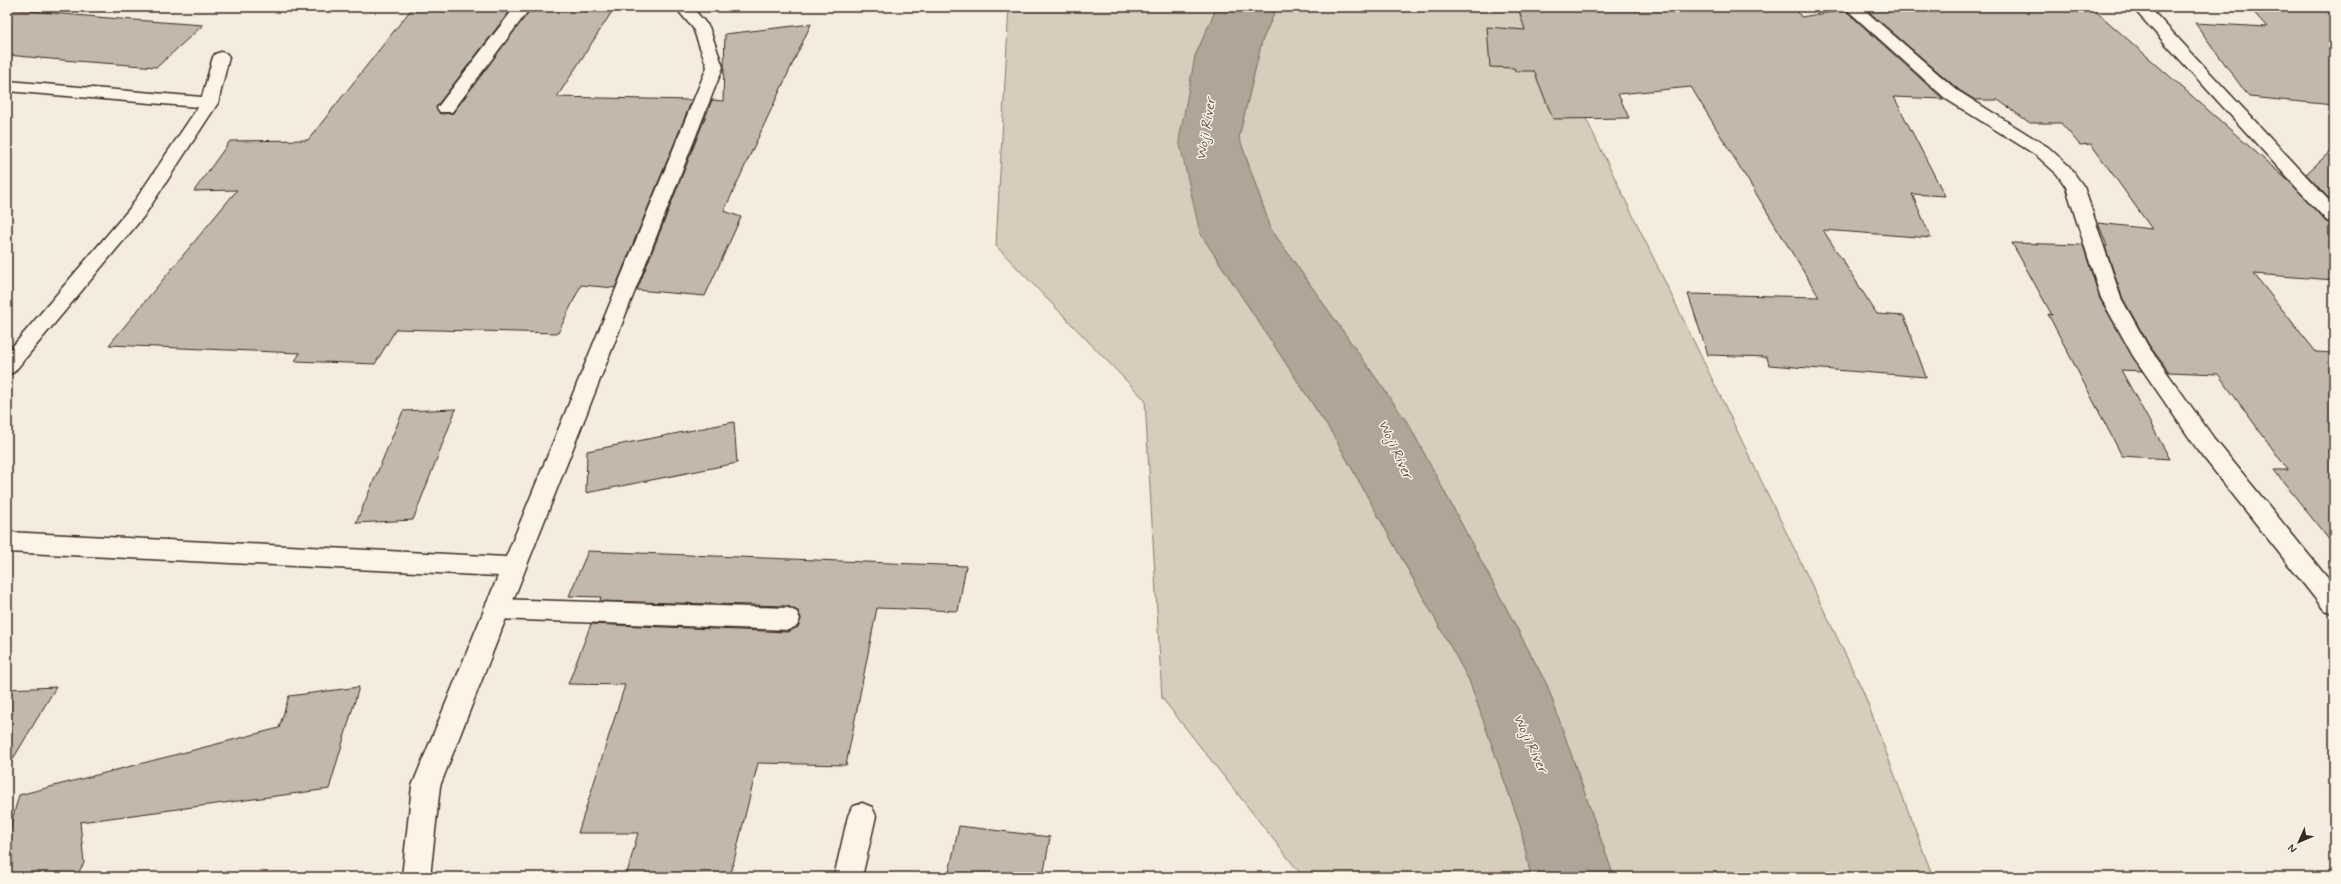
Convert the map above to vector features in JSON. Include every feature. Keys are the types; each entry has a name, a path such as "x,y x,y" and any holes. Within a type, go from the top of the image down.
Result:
{"street":[{"path":"446,108 523,7"},
{"path":"416,877 426,786 496,608 715,67 701,27 683,7"},
{"path":"1852,7 1952,95 2042,151 2063,170 2075,187 2111,298 2140,351 2205,443 2334,604"},
{"path":"2140,7 2334,217"},
{"path":"7,367 136,212 209,103 221,57"},
{"path":"7,86 209,103"},
{"path":"7,542 513,567"},
{"path":"496,608 788,620"},
{"path":"848,877 862,816"}],"shaded area":[{"path":"1009,7 1217,7 1195,56 1200,233 1335,438 1469,680 1520,825 1531,877 1303,877 1162,698 1145,400 996,246"},
{"path":"1277,7 1532,7 1863,691 1933,877 1614,877 1547,685 1409,425 1271,229 1239,137 1262,41"}],"water":[{"name":"Woji River","path":"1217,7 1277,7 1262,41 1239,137 1271,229 1409,425 1547,685 1614,877 1531,877 1520,825 1469,680 1335,438 1200,233 1179,140 1195,56"}],"building":[{"path":"413,7 513,7 436,107 440,114 453,113 532,7 613,10 557,97 692,100 615,288 581,285 558,333 396,329 375,364 295,361 300,353 109,345 237,190 194,191 230,141 308,140"},
{"path":"1518,7 1795,7 1801,17 1845,10 1943,99 1894,97 1945,196 1912,194 1931,238 1823,230 1877,314 1904,316 1926,377 1769,365 1767,357 1708,355 1688,294 1819,297 1691,87 1618,94 1629,118 1553,119 1534,71 1515,71 1514,68 1490,67 1487,27 1525,30"},
{"path":"1863,7 2091,7 2292,184 2326,222 2334,224 2334,280 2254,274 2316,352 2334,353 2334,546 2274,470 2288,470 2218,374 2169,372 2149,345 2122,297 2105,246 2107,246 2098,223 2152,229 2091,144 2080,145 2061,123 2030,123 1998,100 1975,100 1959,90"},
{"path":"2249,7 2334,7 2334,105 2249,97 2195,23 2267,27"},
{"path":"7,9 203,25 157,67 62,60 7,55"},
{"path":"811,24 724,211 741,217 705,296 637,290 712,100 723,101 725,34"},
{"path":"2334,148 2334,204 2306,174"},
{"path":"2012,243 2083,245 2100,299 2142,371 2121,370 2170,459 2122,456 2048,314 2052,315"},
{"path":"456,409 413,520 356,523 403,411"},
{"path":"734,422 737,463 586,493 587,451"},
{"path":"588,551 966,566 958,611 877,608 846,765 758,763 730,877 626,877 638,833 578,833 625,685 568,684 591,624 788,632 798,627 801,618 798,611 788,606 600,601 601,597 569,596"},
{"path":"56,687 7,769 7,689"},
{"path":"359,687 329,789 80,822 84,863 76,877 7,877 7,839 19,795 279,728 289,696"},
{"path":"959,826 1050,837 1043,877 948,877"}]}
